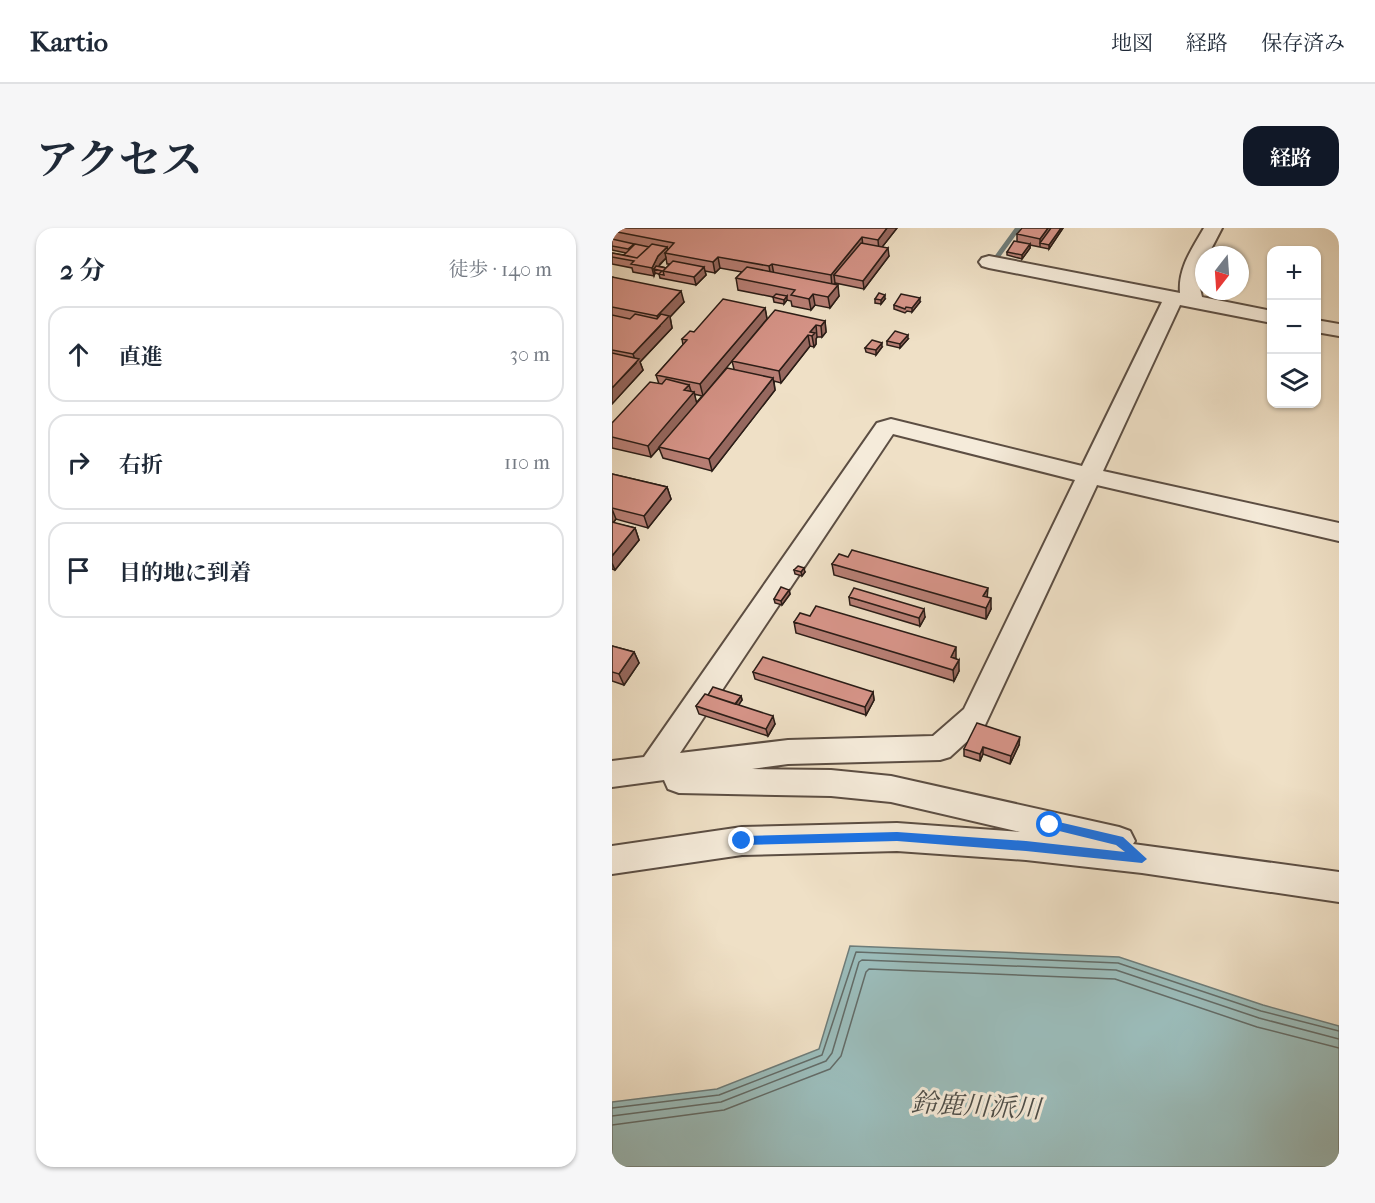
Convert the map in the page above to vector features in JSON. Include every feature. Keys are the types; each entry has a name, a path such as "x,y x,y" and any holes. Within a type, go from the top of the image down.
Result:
{"street":[{"path":"1142,859 1119,841 891,789 831,783 683,780 612,774 788,752 940,748 975,717 1091,476 1183,301 1189,294 1189,276 1213,228"},
{"path":"989,262 1267,316"},
{"path":"1321,327 1339,330"},
{"path":"653,769 885,428 891,426 1091,476 1339,532"},
{"path":"612,860 742,841 897,837 1026,846 1142,859 1339,887"}],"water":[{"name":"鈴鹿川派川","path":"850,946 1119,957 1263,1005 1339,1026 1339,1167 612,1167 612,1102 717,1089 819,1049"}],"building":[{"path":"612,228 887,228 878,240 862,237 831,275 772,264 769,266 718,257 713,262 665,253 674,243 612,231"},
{"path":"1022,228 1048,228 1040,239 1017,234"},
{"path":"1051,228 1061,228 1049,245 1040,243"},
{"path":"612,239 634,244 628,249 612,246"},
{"path":"1014,241 1030,244 1022,255 1007,252"},
{"path":"861,243 888,248 863,281 834,275"},
{"path":"635,244 649,247 637,258 624,255"},
{"path":"652,244 667,247 658,256 652,268 631,264 634,261 612,257 612,253 637,258"},
{"path":"673,261 704,267 694,277 663,271"},
{"path":"656,266 666,268 663,271 664,275 659,274 662,271 654,269"},
{"path":"747,267 838,285 828,297 813,294 809,299 791,295 795,290 736,278"},
{"path":"612,277 681,291 657,316 612,307"},
{"path":"879,293 885,295 881,300 875,299"},
{"path":"776,294 787,296 784,300 773,297"},
{"path":"901,294 920,298 912,308 906,307 905,309 894,305"},
{"path":"723,299 765,308 700,384 656,375 687,340 682,339 690,331 694,332"},
{"path":"775,310 825,321 821,326 816,325 810,332 815,333 812,336 808,335 779,371 732,361"},
{"path":"635,314 657,319 661,314 669,316 633,354 612,350 612,315 630,319"},
{"path":"895,331 908,335 900,344 887,341"},
{"path":"872,340 882,343 876,350 865,348"},
{"path":"612,353 639,359 612,388"},
{"path":"727,368 773,378 709,459 659,447"},
{"path":"666,379 689,385 684,390 694,392 648,446 612,437 612,423 650,382 662,384"},
{"path":"612,474 667,487 644,516 612,508"},
{"path":"612,522 635,528 612,556"},
{"path":"852,550 988,588 983,596 991,598 986,608 832,564 839,554 848,557"},
{"path":"798,566 804,568 801,572 794,570"},
{"path":"781,587 789,590 781,601 774,599"},
{"path":"854,588 924,609 919,618 849,597"},
{"path":"816,606 956,647 951,657 959,660 953,670 794,622 800,613 810,616"},
{"path":"612,646 634,652 619,674 612,672"},
{"path":"763,657 873,692 865,707 753,672"},
{"path":"713,687 741,696 735,704 708,695"},
{"path":"705,694 773,716 766,729 696,706"},
{"path":"977,723 1020,737 1011,756 983,747 980,754 964,749"}],"waterway":[{"path":"997,257 1018,228"}],"route":[{"path":"742,841 897,837 1026,846 1142,859 1119,841 1050,825"}]}
